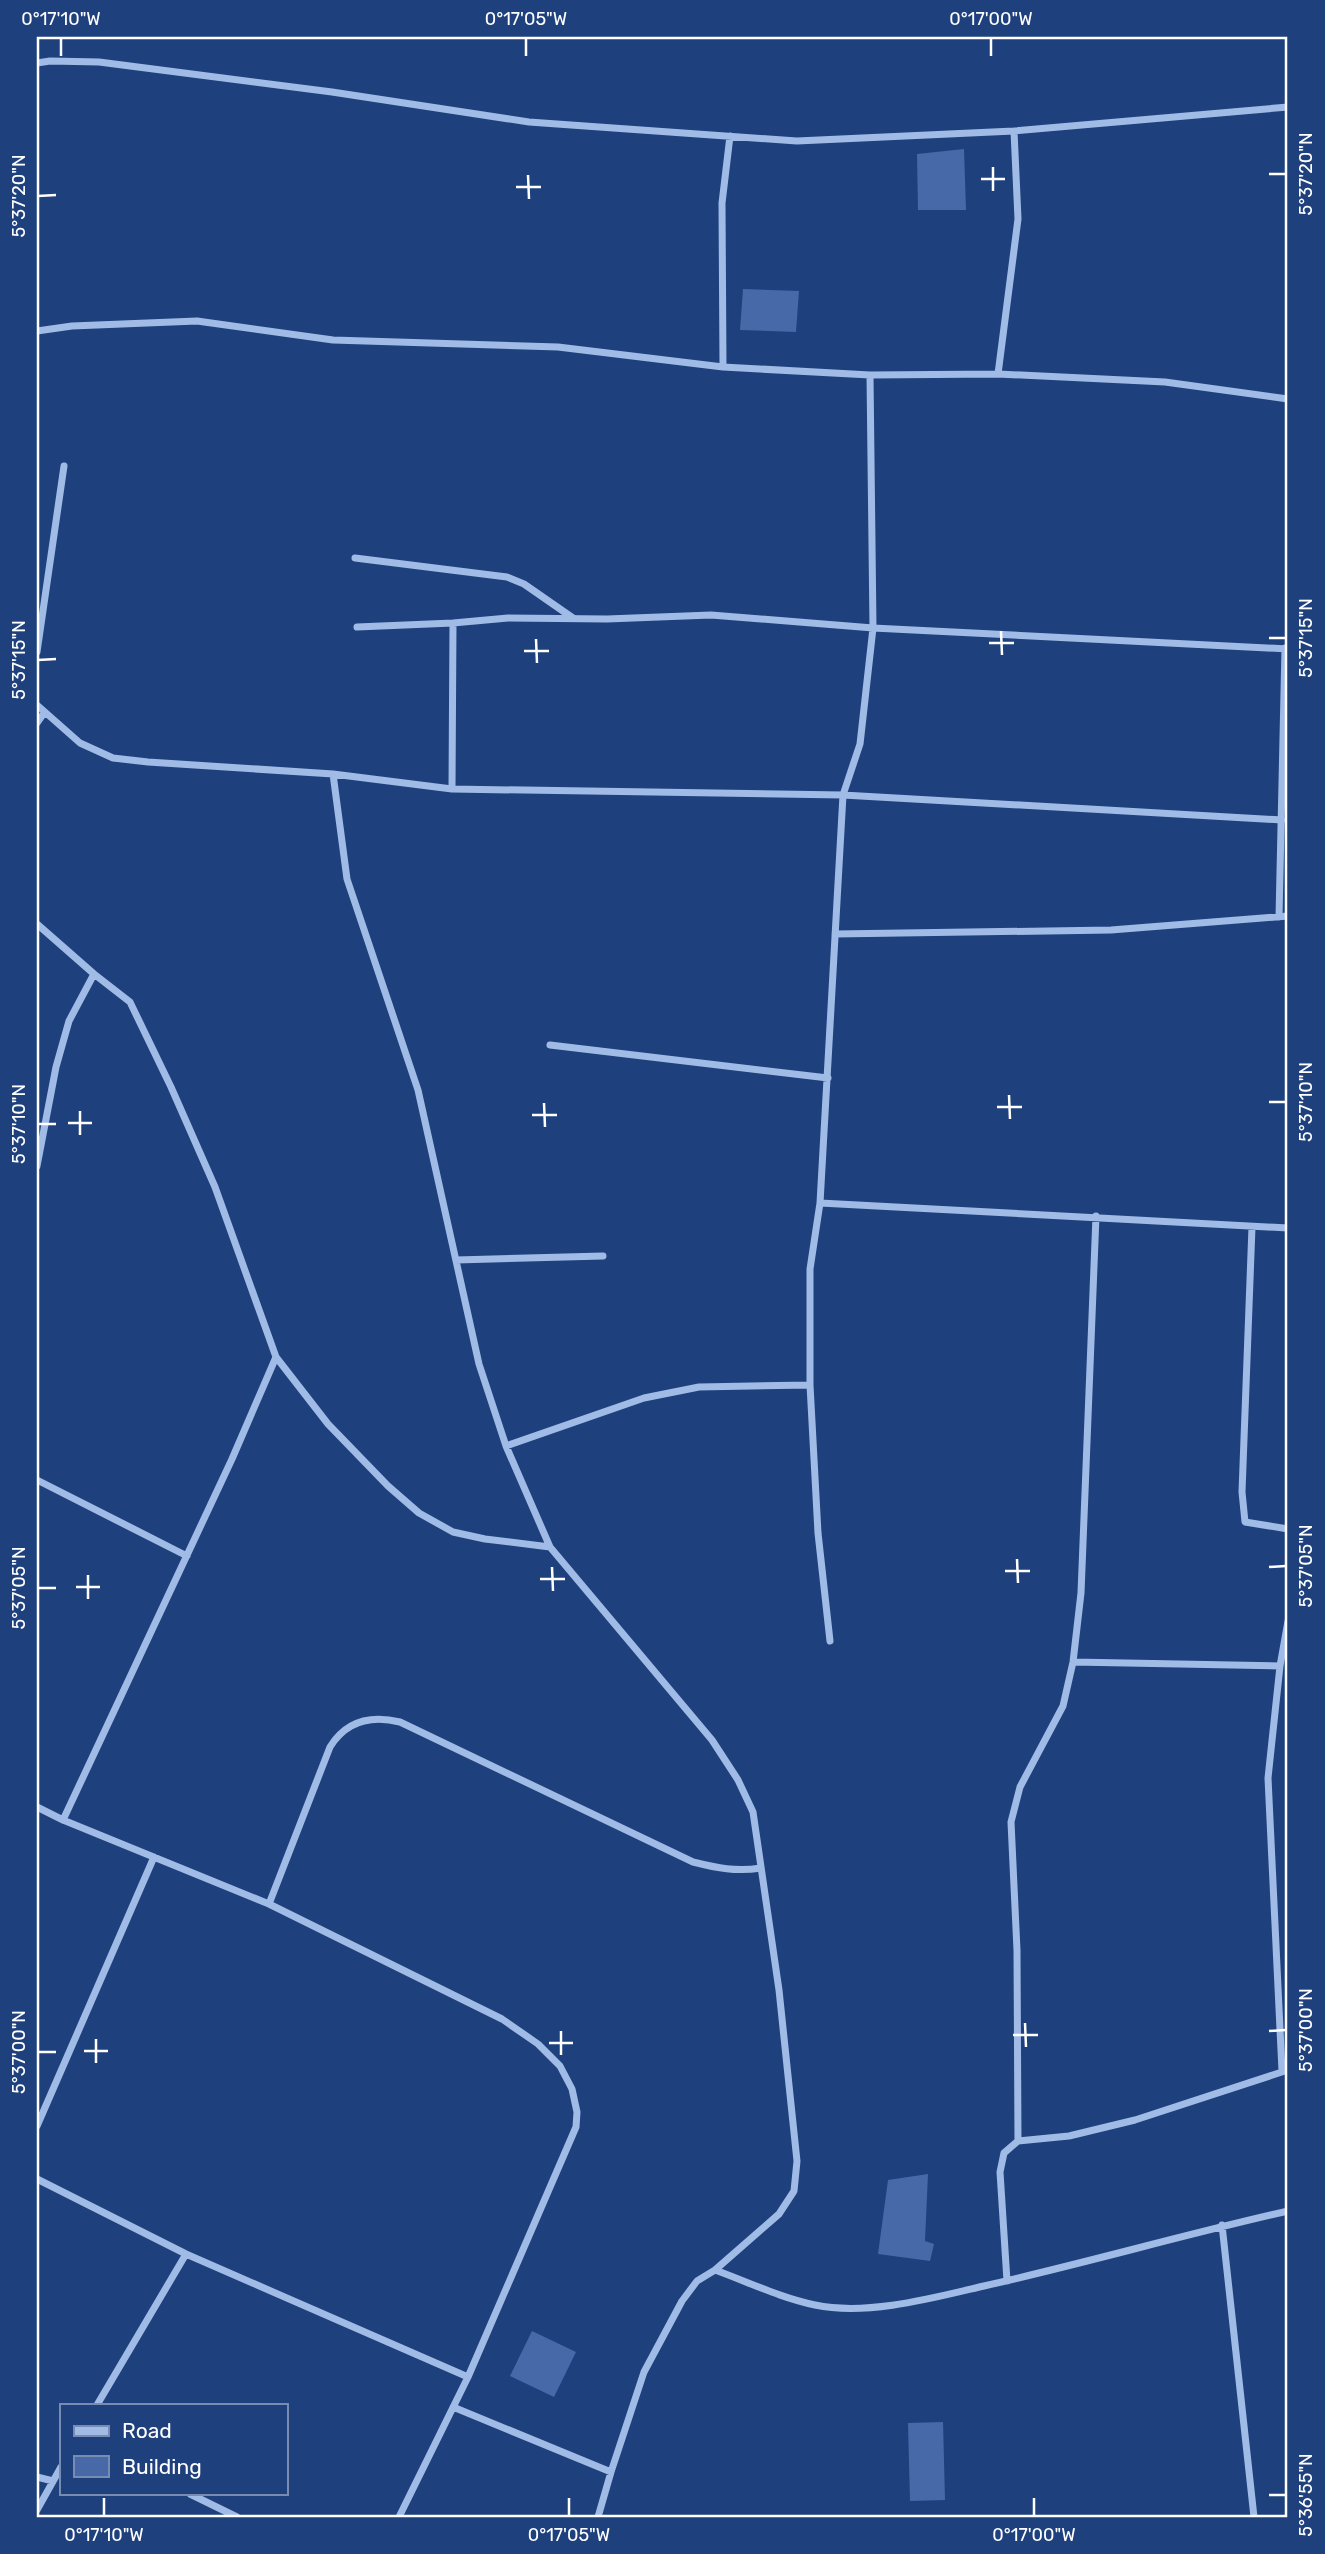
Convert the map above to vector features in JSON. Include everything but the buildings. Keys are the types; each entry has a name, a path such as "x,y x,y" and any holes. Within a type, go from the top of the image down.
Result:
{"street":[{"path":"37,64 50,61 99,62 332,92 529,122 797,141 1014,131 1288,107"},
{"path":"998,374 1017,219 1014,131"},
{"path":"723,367 722,203 730,136"},
{"path":"37,331 72,326 197,321 333,340 558,347 723,367 870,375 998,374 1165,382 1288,399"},
{"path":"830,1641 818,1533 810,1385 810,1269 820,1203 844,795 860,744 873,628 870,375"},
{"path":"37,652 64,466"},
{"path":"355,558 508,578 524,584 573,618"},
{"path":"357,627 508,618 711,615 873,628 1287,648 1282,820 1284,917 1111,930 835,934"},
{"path":"452,789 453,623"},
{"path":"37,705 80,743 113,758 333,774 452,789 844,795 1282,820"},
{"path":"37,723 44,713"},
{"path":"333,774 347,879 418,1090 479,1364 506,1446 550,1547 712,1740 738,1780 753,1812 779,1990 797,2161 794,2190 779,2214 715,2270 697,2281 682,2301 644,2372 598,2517"},
{"path":"37,924 130,1002 215,1187 276,1357 328,1424 388,1486 419,1513 453,1532 550,1547"},
{"path":"37,1166 56,1067 69,1021 94,974"},
{"path":"550,1045 828,1079"},
{"path":"820,1203 1288,1228"},
{"path":"1018,2141 1017,1950 1011,1822 1020,1787 1063,1706 1073,1662 1081,1593 1096,1216"},
{"path":"1252,1227 1242,1492 1245,1522 1288,1529"},
{"path":"456,1260 603,1256"},
{"path":"63,1820 187,1556 276,1357"},
{"path":"506,1446 644,1398 699,1387 810,1385"},
{"path":"37,1480 187,1556"},
{"path":"1007,2281 1000,2172 1004,2153 1018,2141 1069,2136 1135,2120 1285,2071 1268,1778 1280,1667 1288,1621"},
{"path":"1073,1662 1280,1667"},
{"path":"269,1904 330,1747 344,1730 368,1719 384,1718 400,1722 693,1862 723,1870 745,1871 761,1868"},
{"path":"37,1807 269,1904 502,2019 538,2044 560,2066 572,2089 578,2112 576,2127 468,2377 399,2517"},
{"path":"37,2126 154,1857"},
{"path":"37,2179 186,2254 468,2377"},
{"path":"715,2270 817,2306 851,2308 915,2301 1007,2281 1222,2225 1288,2211"},
{"path":"1222,2225 1254,2517"},
{"path":"98,2404 186,2254"},
{"path":"453,2407 611,2472"},
{"path":"37,2510 60,2469"},
{"path":"37,2477 53,2481"},
{"path":"190,2494 237,2517"}]}
